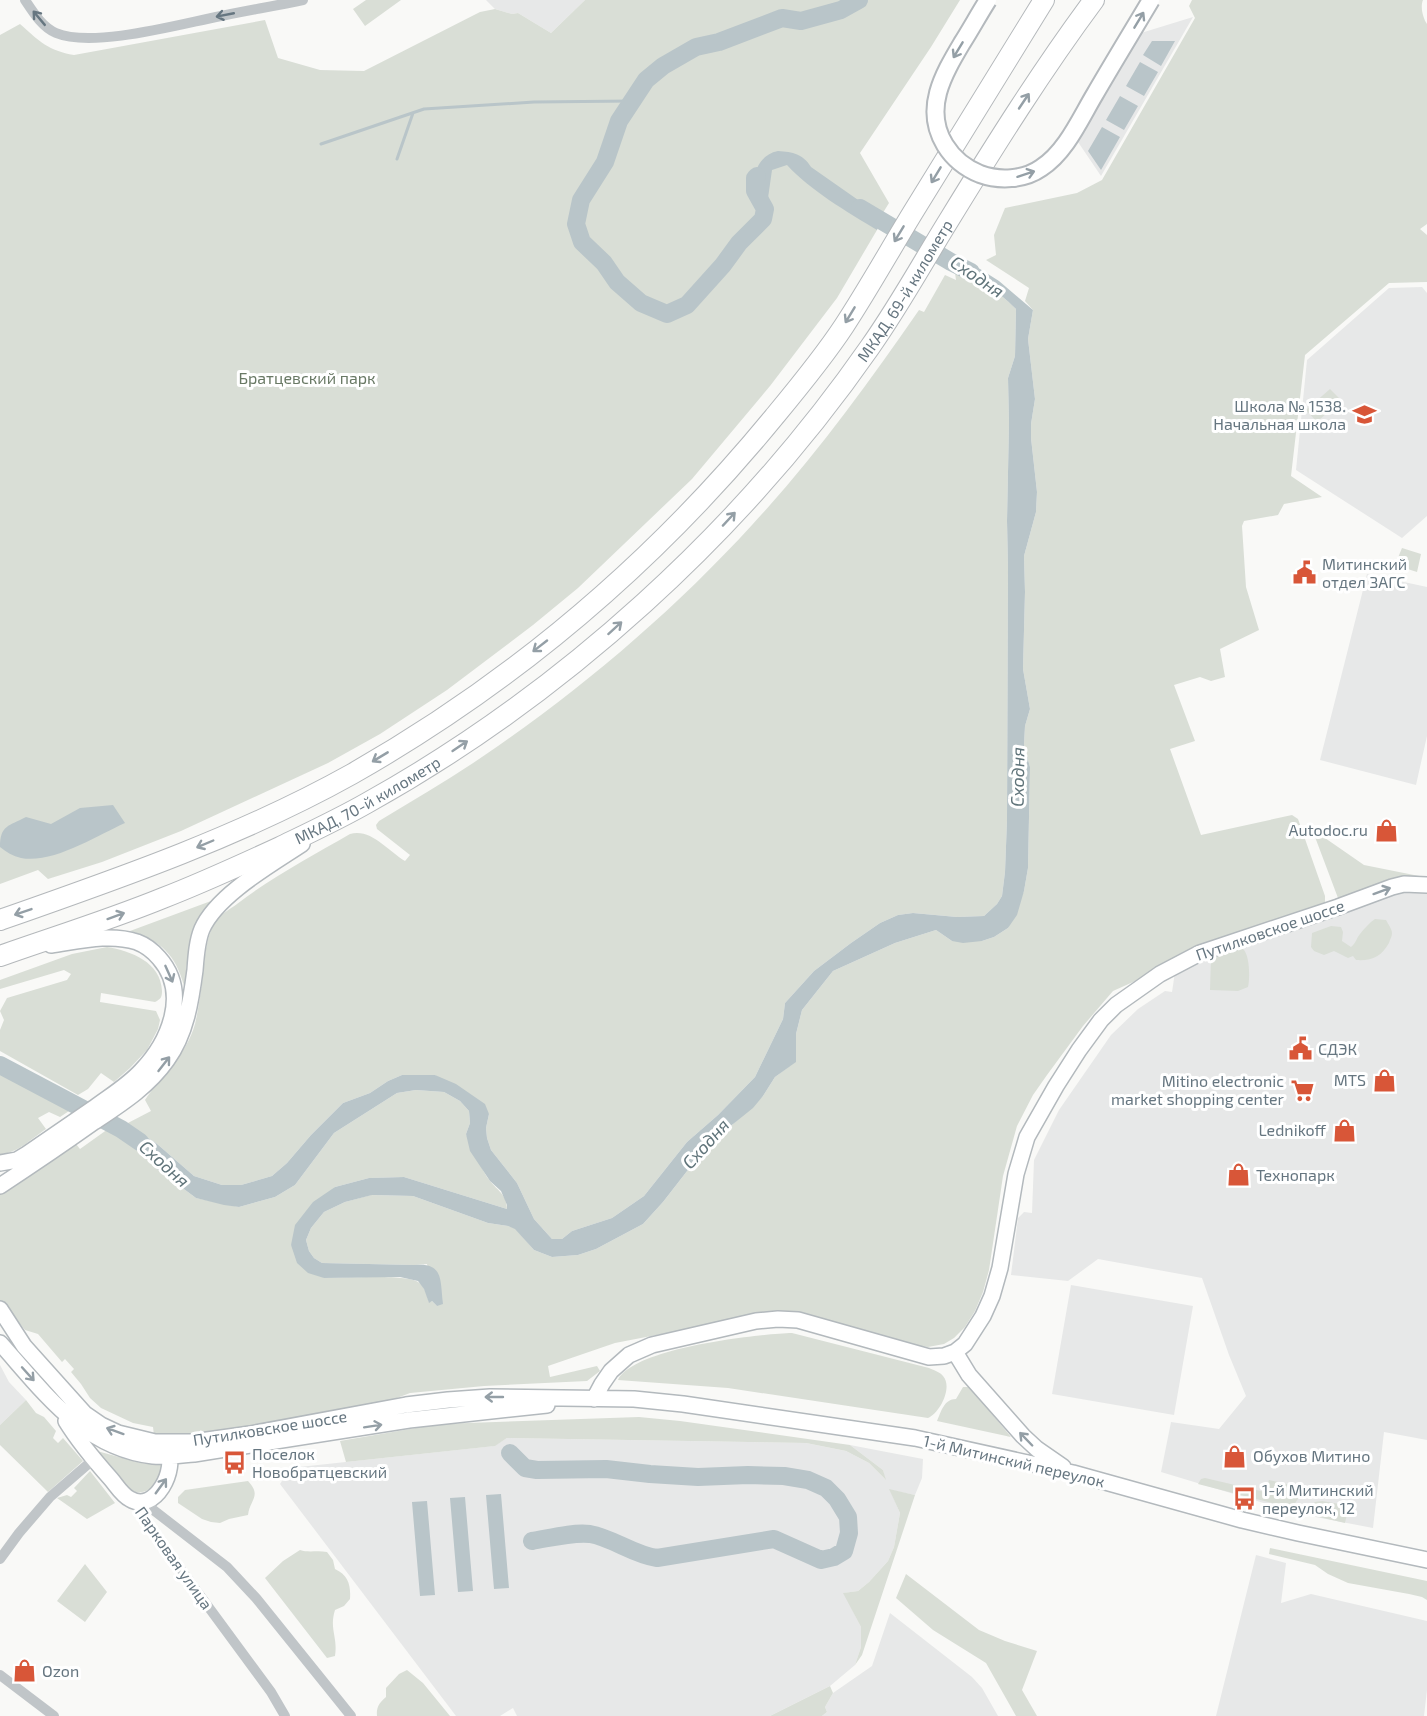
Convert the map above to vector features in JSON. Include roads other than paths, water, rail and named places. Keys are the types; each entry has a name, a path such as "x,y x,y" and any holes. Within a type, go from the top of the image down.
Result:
{"highway":[{"name":"МКАД, 69-й километр","path":"664,540 722,477 795,390 843,327 1044,0"},
{"name":"МКАД, 69-й километр","path":"688,561 731,517 822,412 871,346 1018,110 1094,0"},
{"name":"МКАД, 70-й километр","path":"0,920 206,844 350,775 419,734 480,692 582,614 664,540"},
{"name":"МКАД, 70-й километр","path":"0,956 163,898 221,874 348,814 495,723 602,640 688,561"}],"main road":[{"path":"988,0 941,81 936,101 936,121 948,150 963,164 981,174 1001,178 1032,173 1057,154 1151,0"},
{"path":"0,1186 74,1129 115,1101 151,1081 169,1059 183,1032 197,950 202,930 210,915 244,884 348,814"},
{"name":"Путилковское шоссе","path":"955,1352 972,1335 992,1296 1004,1253 1016,1174 1027,1137 1079,1050 1101,1020 1116,1005 1145,984 1200,952 1392,887 1404,884 1427,885"},
{"path":"21,949 102,938 121,939 139,942 154,952 165,964 172,977 175,992 174,1010 168,1031 155,1055 115,1101"},
{"path":"0,1162 17,1160 74,1129"},
{"name":"Путилковское шоссе","path":"0,1309 24,1346 86,1414 101,1425 118,1433 155,1442 193,1442 250,1434 406,1405 448,1400 490,1396 594,1399"},
{"path":"594,1399 611,1371 629,1355 652,1345 756,1321 798,1320 929,1357 944,1356 955,1352 969,1375 1023,1436 1036,1449 1073,1473"},
{"path":"0,1321 24,1346"},
{"name":"Путилковское шоссе","path":"0,1343 56,1406 80,1427 96,1437 133,1452 153,1456 195,1454 409,1420 594,1399"},
{"name":"1-й Митинский переулок","path":"594,1399 634,1399 683,1404 915,1438 1073,1473 1259,1524 1427,1560"},
{"name":"Парковая улица","path":"56,1406 72,1432 125,1496 139,1502"},
{"path":"139,1502 153,1497 168,1476 170,1456 163,1445 155,1442"}],"street":[{"path":"25,0 44,25 56,33 92,39 303,0"},
{"path":"0,1559 19,1533 51,1497 94,1459"},
{"path":"139,1502 198,1543 227,1567 256,1598 351,1716"},
{"name":"Парковая улица","path":"139,1502 146,1522 266,1685 285,1716"},
{"path":"0,1675 54,1716"}],"water":[{"path":"1152,41 1175,41 1161,66 1143,55"},
{"path":"1140,62 1158,72 1144,96 1126,86"},
{"path":"1120,96 1138,106 1124,130 1106,120"},
{"path":"1102,127 1120,137 1101,170 1088,151"},
{"path":"778,151 801,156 811,167 881,216 877,230 818,192 787,165 772,170 768,198 753,196 757,168 765,157"},
{"path":"954,258 980,269 999,281 1033,310 1028,339 1035,399 1031,438 1037,492 1036,512 1024,556 1023,669 1030,709 1025,726 1024,745 1030,767 1028,868 1017,915 1008,928 982,941 963,943 952,941 936,930 895,943 833,971 802,1010 796,1034 796,1062 775,1077 753,1108 722,1133 698,1157 643,1224 596,1249 578,1255 552,1257 534,1250 515,1229 488,1223 413,1196 372,1195 345,1202 324,1212 311,1228 306,1240 309,1251 322,1263 431,1266 439,1274 440,1280 443,1304 437,1306 432,1301 429,1303 418,1281 400,1277 324,1278 308,1273 297,1263 291,1245 295,1225 313,1202 335,1187 369,1178 404,1177 507,1209 501,1191 490,1181 470,1151 466,1134 470,1123 469,1111 460,1101 444,1092 416,1090 397,1093 334,1133 295,1185 275,1197 239,1207 196,1198 157,1169 138,1148 116,1134 126,1124 156,1143 194,1176 222,1185 241,1185 272,1176 343,1103 370,1093 402,1075 435,1075 456,1084 485,1104 489,1114 486,1128 491,1150 517,1183 534,1219 552,1239 562,1239 572,1231 612,1218 644,1196 687,1142 718,1115 755,1077 783,1019 785,1003 814,971 880,923 898,915 913,913 957,917 984,916 997,904 1002,896 1005,872 1007,820 1008,378 1015,356 1016,309 985,284 949,267"},
{"path":"113,805 125,823 60,853 33,859 21,858 0,847 4,830 26,817 51,824 80,808"},
{"path":"501,1494 509,1588 494,1589 486,1495"},
{"path":"465,1497 473,1591 458,1592 450,1498"},
{"path":"427,1501 435,1595 420,1596 412,1502"}],"waterway":[{"name":"Сходня","path":"757,176 755,191 765,209 763,219 739,243 723,265 687,305 667,314 641,303 617,282 604,263 582,242 576,224 581,200 605,162 619,121 646,80 663,66 696,47 719,42 782,18 801,21 841,10 859,0"},
{"path":"321,144 424,109 534,102 632,101"},
{"path":"397,159 413,113"},
{"name":"Сходня","path":"860,208 971,272"},
{"name":"Сходня","path":"0,1065 121,1129 140,1142"},
{"path":"510,1453 525,1468 537,1470 606,1469 698,1477 748,1475 784,1476 808,1480 826,1488 837,1499 848,1517 849,1533 844,1551 834,1557 821,1560 774,1539 657,1558 640,1554 590,1534 532,1541"}],"place":[{"name":"Школа № 1538. Начальная школа","path":"1364,415"},
{"name":"Митинский отдел ЗАГС","path":"1304,573"},
{"name":"Autodoc.ru","path":"1386,830"},
{"name":"СДЭК","path":"1300,1049"},
{"name":"MTS","path":"1384,1080"},
{"name":"Mitino electronic market shopping center","path":"1302,1090"},
{"name":"Lednikoff","path":"1344,1130"},
{"name":"Технопарк","path":"1238,1175"},
{"name":"Обухов Митино","path":"1235,1456"},
{"name":"Поселок Новобратцевский","path":"234,1463"},
{"name":"1-й Митинский переулок, 12","path":"1244,1499"},
{"name":"Ozon","path":"24,1671"}],"park label":[{"name":"Братцевский парк","path":"307,378"}]}
